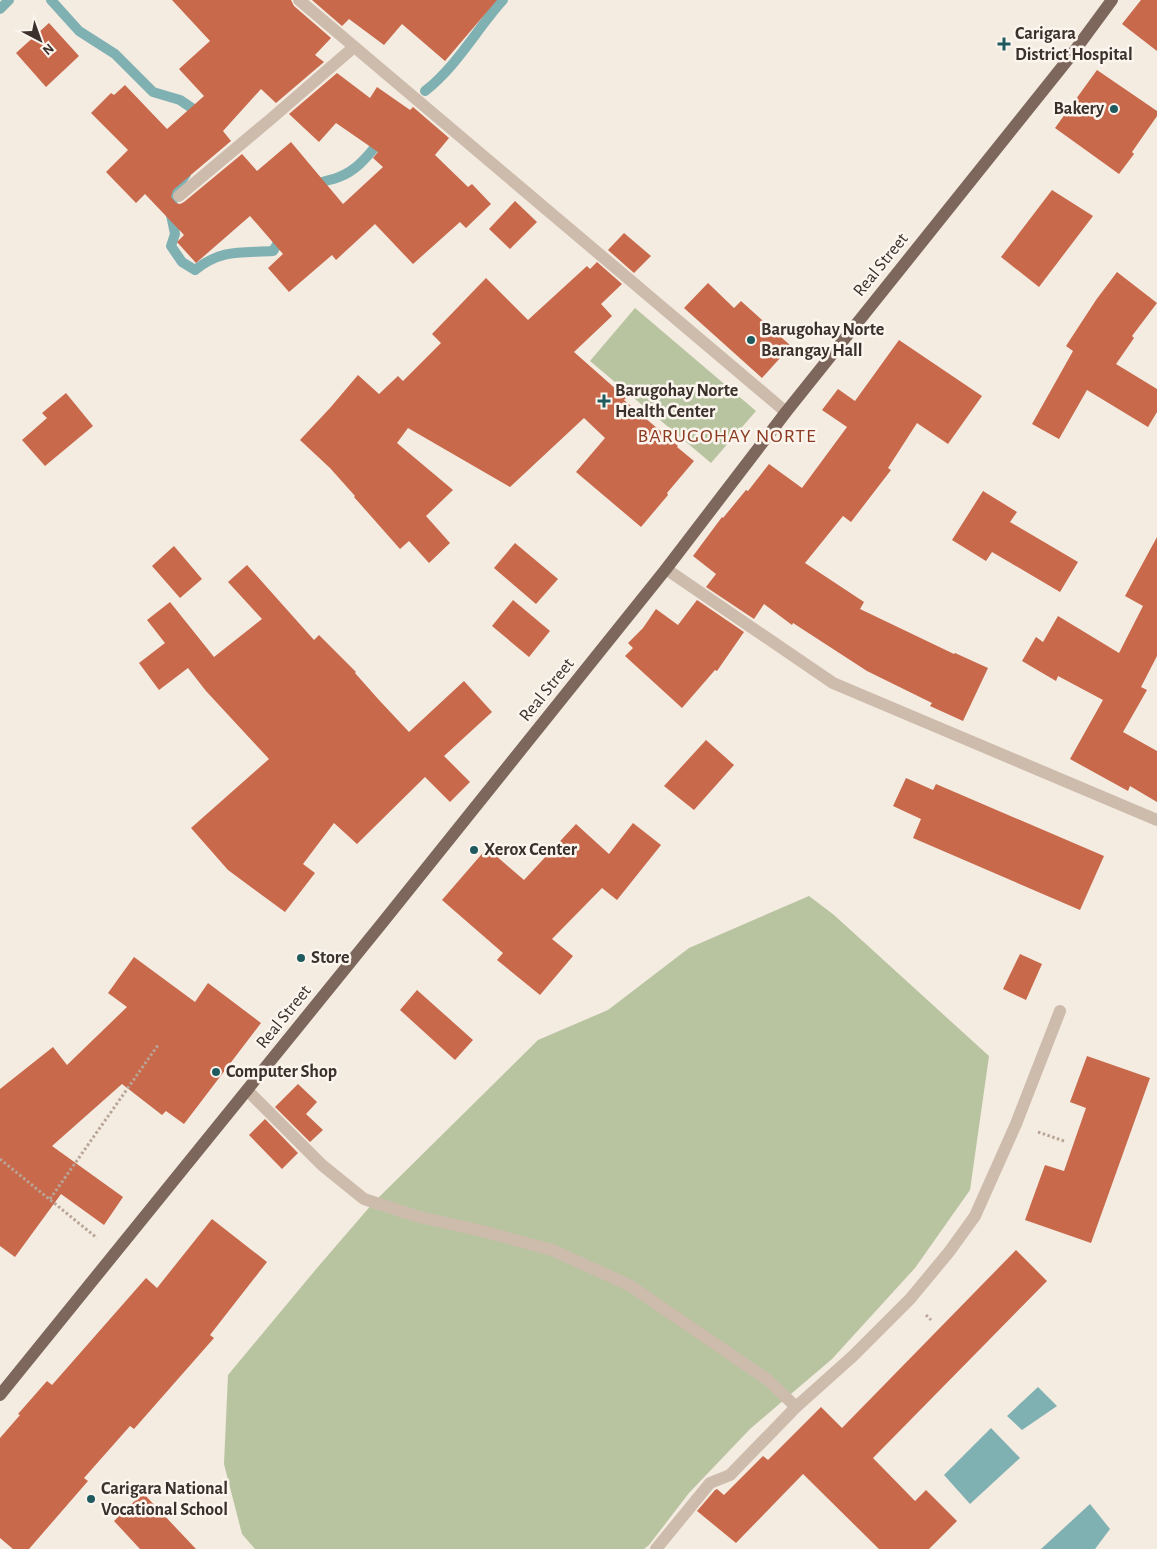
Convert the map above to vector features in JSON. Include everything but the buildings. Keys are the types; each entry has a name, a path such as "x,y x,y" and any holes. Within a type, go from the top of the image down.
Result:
{"main road":[{"name":"Real Street","path":"0,1395 396,907 666,569 786,412 1058,72 1112,0"}],"street":[{"path":"300,0 786,412"},
{"path":"179,196 354,47"},
{"path":"666,569 833,683 1157,820"},
{"path":"656,1549 710,1483 730,1476 796,1407 853,1356 910,1299 949,1252 975,1216 1016,1124 1060,1011"},
{"path":"247,1090 322,1166 364,1199 419,1217 478,1230 552,1250 628,1285 768,1380 796,1407"}],"path":[{"path":"50,1199 158,1045"},
{"path":"0,1159 115,1252"}],"green space":[{"path":"635,308 756,411 711,463 590,361"},
{"path":"809,896 834,915 989,1056 970,1190 915,1268 832,1359 750,1429 689,1493 644,1549 255,1549 242,1534 224,1464 228,1375 317,1268 373,1203 538,1040 608,1010 689,948"}],"water":[{"path":"1038,1387 1057,1406 1022,1430 1007,1416"},
{"path":"991,1428 1020,1458 970,1504 944,1475"},
{"path":"1090,1504 1110,1529 1095,1549 1041,1549"}],"waterway":[{"path":"0,9 9,0"},
{"path":"51,0 79,31 115,54 153,92 180,100 202,115"},
{"path":"425,91 457,59 503,0"},
{"path":"314,187 321,182 346,174 352,170 363,161 381,140"},
{"path":"186,174 176,189 170,210 175,234 171,246 182,262 195,270 214,258 223,255 241,252 273,251 283,235"}],"place":[{"name":"Carigara District Hospital","path":"1004,44"},
{"name":"Bakery","path":"1114,109"},
{"name":"Barugohay Norte Barangay Hall","path":"751,340"},
{"name":"Barugohay Norte Health Center","path":"604,401"},
{"name":"Xerox Center","path":"474,850"},
{"name":"Store","path":"301,958"},
{"name":"Computer Shop","path":"216,1072"},
{"name":"Carigara National Vocational School","path":"91,1499"}],"district":[{"name":"BARUGOHAY NORTE","path":"727,436"}]}
